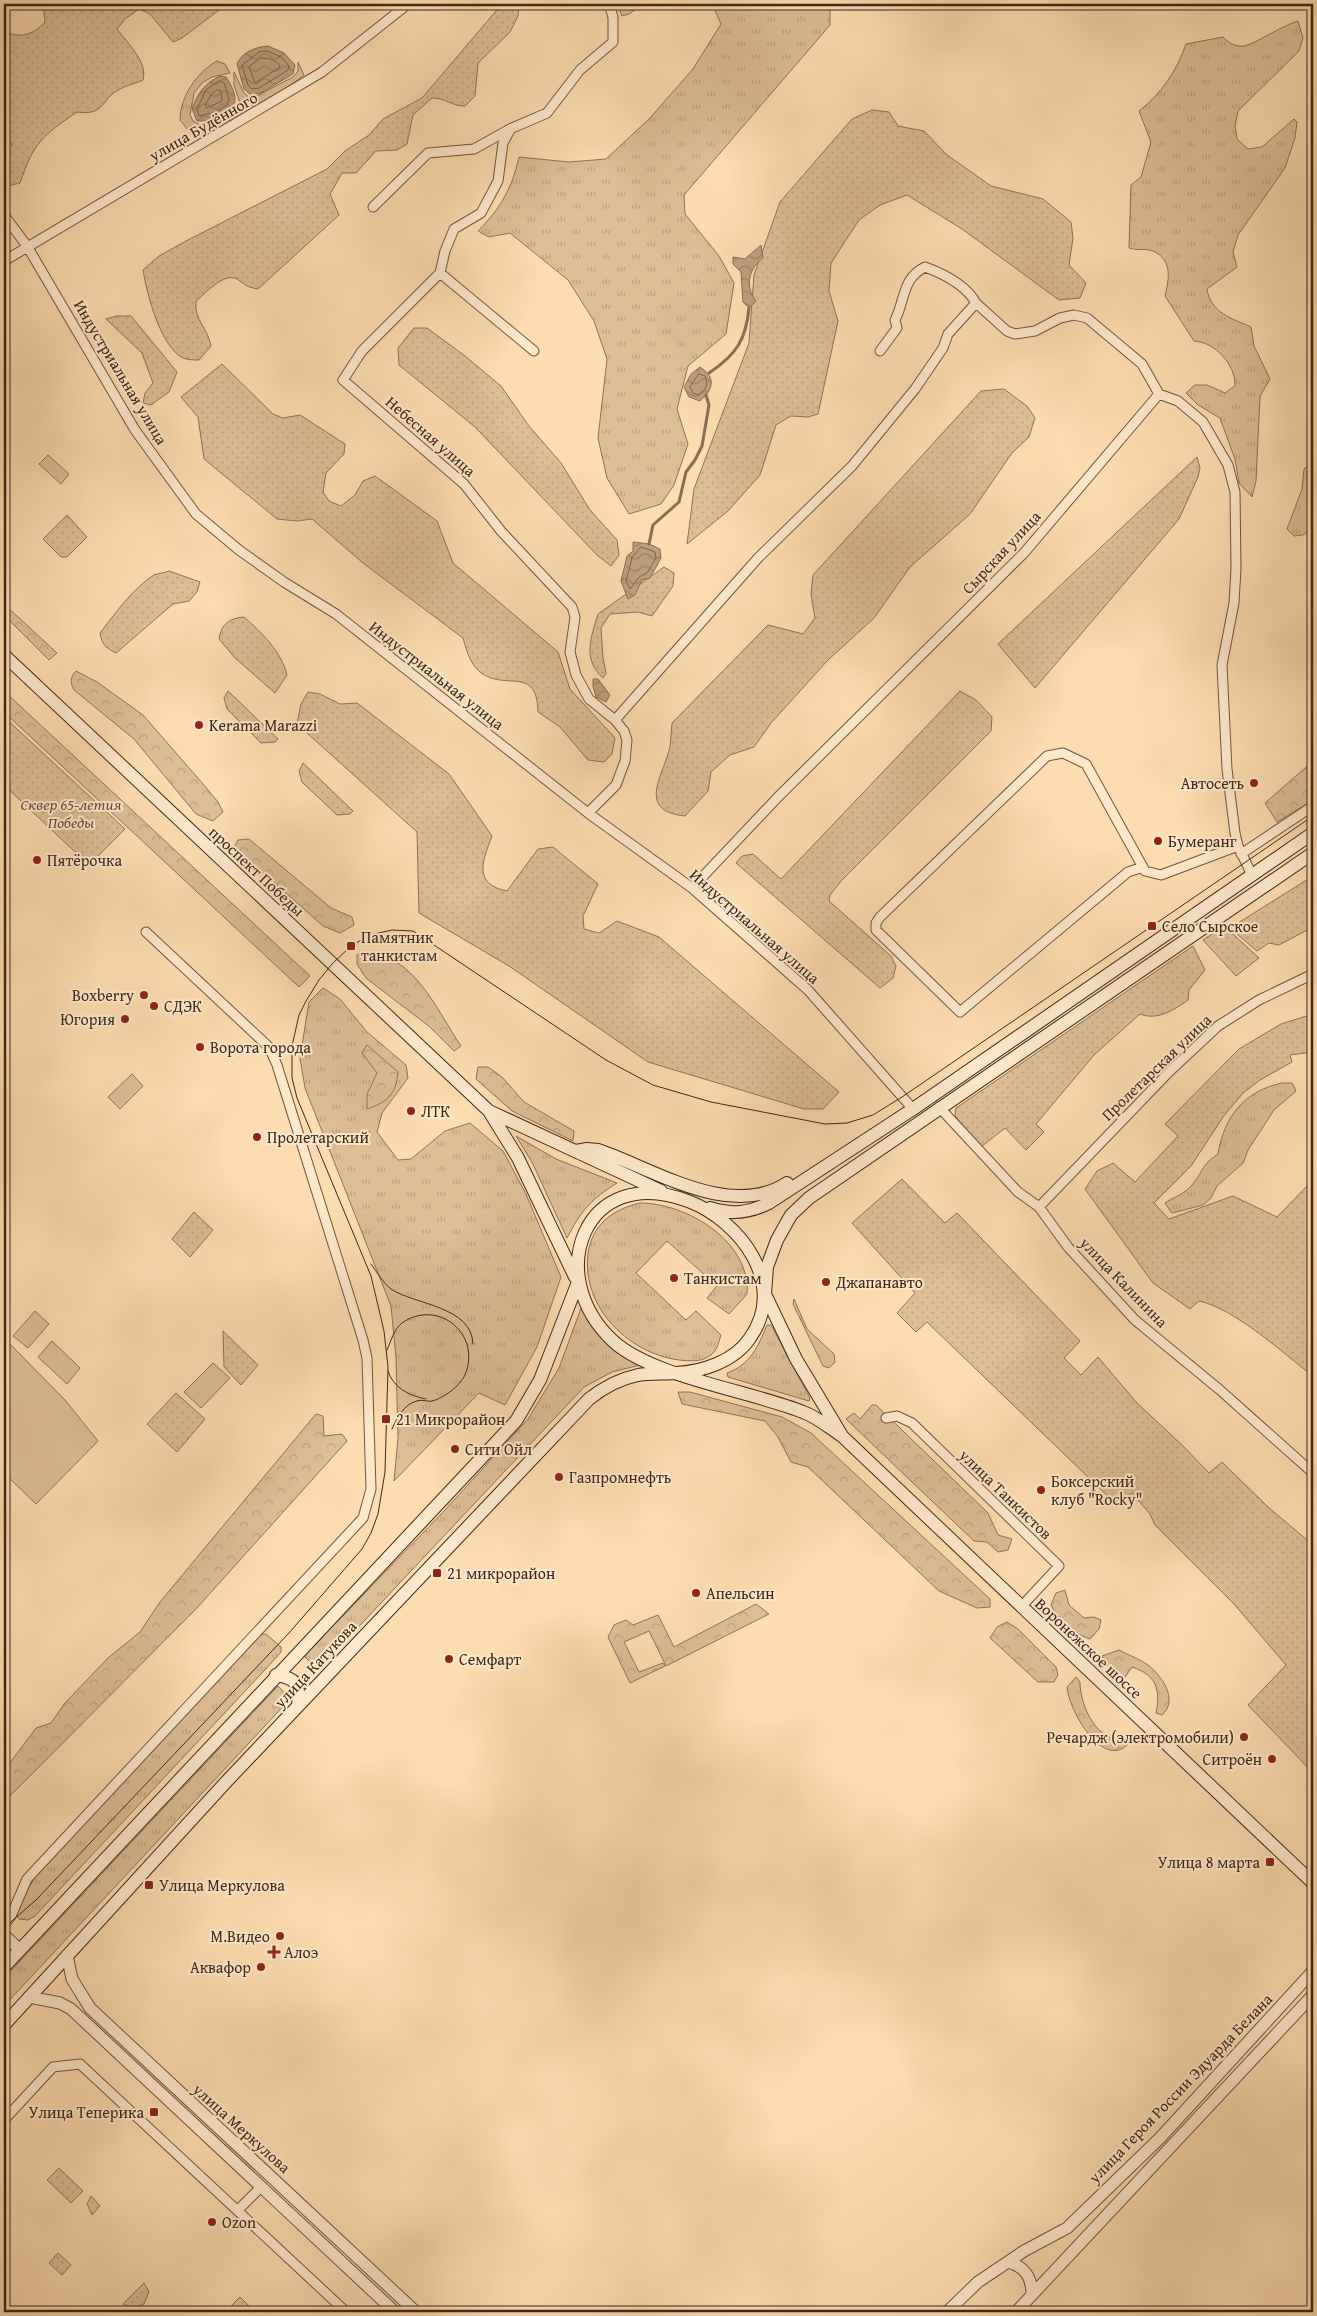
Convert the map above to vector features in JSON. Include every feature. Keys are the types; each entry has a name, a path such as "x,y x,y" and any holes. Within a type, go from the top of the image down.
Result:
{"main road":[{"name":"проспект Победы","path":"4,654 489,1111"},
{"path":"489,1111 695,1204 727,1212 750,1211 770,1203 834,1159 913,1109 1313,833"},
{"path":"678,1373 715,1364 741,1349 758,1325 765,1294 767,1267 777,1240 783,1226 799,1205 939,1107 1313,853"},
{"path":"489,1111 518,1158 601,1329 615,1343 648,1363 804,1412 842,1436"},
{"path":"576,1151 598,1150 718,1195 746,1197 763,1195 780,1187 823,1159 834,1159"},
{"path":"578,1282 578,1256 589,1225 597,1212 612,1201 628,1195 668,1193"},
{"path":"695,1204 729,1226 743,1240 760,1271 765,1294 796,1359 842,1436"},
{"name":"улица Катукова","path":"4,1967 516,1421 540,1380 578,1282"},
{"name":"улица Катукова","path":"4,2025 67,1954 298,1706 589,1398 603,1388 621,1380 652,1373 678,1373"},
{"name":"Воронежское шоссе","path":"842,1436 1313,1883"},
{"path":"276,1675 288,1676 296,1683 299,1694 298,1706"}],"street":[{"name":"улица Будённого","path":"4,261 322,72 408,4"},
{"path":"374,207 428,153 474,149 510,129 547,113 580,70 613,42 613,17 609,4"},
{"path":"510,129 504,143 498,181 481,213 454,229 445,251 440,273 534,351"},
{"name":"Индустриальная улица","path":"4,215 27,246 135,430 196,514 254,560 336,614 588,813 692,888 808,990 913,1109"},
{"path":"880,351 897,328 895,320 900,310 902,294 916,271 925,267 937,272 971,294 976,303 1008,332 1015,334 1035,332 1060,318 1074,315 1087,318 1142,364 1160,394 1178,401 1203,422 1228,465 1235,492 1236,577 1234,603 1222,665 1227,769 1240,850 1252,875"},
{"name":"Небесная улица","path":"440,273 362,351 343,380 464,484 501,532 572,606 575,617 570,652 576,675 589,699 614,720 624,731 627,740 625,761 616,785 588,813"},
{"path":"614,720 758,558 852,466 915,389 943,348 948,334 976,303"},
{"name":"Сырская улица","path":"692,888 778,797 1024,553 1160,394"},
{"path":"1143,867 1128,872 960,1012 876,930 876,923 880,917 1047,756 1063,753 1086,764 1143,867 1145,871 1161,875 1240,850 1313,806"},
{"path":"4,1925 11,1916 27,1879 363,1518 371,1489 367,1358 277,1065 269,1047 146,932"},
{"name":"Пролетарская улица","path":"1039,1207 1169,1072 1218,1026 1259,1000 1313,974"},
{"name":"улица Калинина","path":"939,1107 1018,1192 1039,1207 1068,1247 1135,1320 1220,1390 1313,1473"},
{"name":"улица Танкистов","path":"886,1418 897,1416 912,1423 1060,1566 1021,1607"},
{"path":"4,1935 20,1950"},
{"name":"улица Меркулова","path":"67,1954 72,1979 90,2008 416,2312"},
{"name":"улица Героя России Эдуарда Белана","path":"947,2312 978,2282 1008,2262 1067,2228 1160,2138 1313,1971"},
{"name":"улица Героя России Эдуарда Белана","path":"1016,2312 1313,1995"},
{"name":"улица Меркулова","path":"29,1997 60,2003 71,2009 395,2312"},
{"path":"4,2120 53,2067 80,2064 238,2210 343,2311"},
{"path":"238,2210 261,2187"},
{"path":"1008,2262 1016,2264 1026,2272 1032,2286 1032,2295"}],"green space":[{"path":"43,4 227,4 182,38 173,42 150,14 139,9 125,19 117,29 140,60 144,73 143,80 114,93 98,109 86,113 77,112 55,127 35,149 20,183 8,186 4,182 4,154 12,145 4,129 4,31 21,35 36,30 45,22"},
{"path":"502,4 519,4 518,16 510,32 478,63 475,96 465,106 432,98 413,115 407,144 397,150 376,151 356,173 342,173 330,194 339,215 258,289 248,287 237,279 227,278 210,289 196,301 196,308 211,346 199,360 185,359 175,352 161,331 151,305 143,270 159,256 186,241 327,169 345,151 369,135 383,119 422,98"},
{"path":"617,4 643,4 629,14 622,16"},
{"path":"712,4 830,4 830,25 684,195 685,214 719,256 734,283 726,334 688,366 677,409 688,444 674,485 661,504 629,514 607,478 598,438 607,359 594,321 568,280 510,233 489,237 478,231 499,206 509,188 519,157 569,162 606,159 649,119 693,69 721,24"},
{"path":"1298,21 1303,38 1299,51 1238,111 1235,126 1237,139 1248,149 1262,147 1294,119 1297,122 1295,138 1285,168 1238,235 1233,252 1237,267 1207,289 1209,297 1217,309 1223,314 1251,327 1254,346 1270,379 1260,396 1256,481 1252,497 1239,483 1235,459 1220,418 1198,405 1186,393 1195,385 1207,385 1225,393 1235,386 1232,370 1223,356 1216,350 1202,342 1194,341 1165,296 1168,270 1164,259 1153,251 1129,248 1131,185 1141,177 1151,142 1139,111 1154,97 1173,73 1186,44 1223,37 1232,44 1244,46"},
{"path":"217,61 225,64 230,73 212,77 202,83 194,93 190,115 193,121 200,125 235,110 240,103 234,85 234,72 244,93 251,99 293,77 298,71 298,62 304,75 250,110 217,126 192,135 180,120 186,94 197,78"},
{"path":"872,110 889,112 898,126 924,131 947,155 991,186 1043,199 1071,222 1073,238 1069,265 1086,283 1080,298 1059,300 962,229 907,195 880,205 859,220 831,263 829,291 838,321 818,414 808,417 791,416 776,425 760,475 728,511 687,544 694,489 749,343 754,275 780,202 852,119"},
{"path":"117,316 131,316 177,372 169,392 151,405 143,403 145,393 153,383 142,353 106,319"},
{"path":"414,328 427,328 501,386 529,426 561,463 590,510 617,540 619,555 611,566 597,555 475,427 399,365 398,348"},
{"path":"222,364 273,414 283,418 300,415 345,444 344,454 326,473 323,492 329,501 341,506 355,495 363,481 375,476 437,521 453,563 558,652 570,689 615,738 612,754 604,762 588,760 560,727 538,712 536,697 532,688 518,682 499,680 480,672 471,661 463,638 363,563 312,519 297,521 277,519 204,459 198,417 181,397"},
{"path":"1004,389 1027,406 1035,418 1029,437 1012,453 970,514 910,567 874,618 827,661 771,723 754,747 730,755 711,772 708,791 685,816 670,813 661,807 657,800 656,790 670,747 672,723 768,625 803,634 815,618 811,594 813,575 981,391"},
{"path":"48,455 69,474 61,484 39,464"},
{"path":"1197,457 1200,468 1198,477 1179,519 1035,688 998,644"},
{"path":"1310,464 1313,466 1313,528 1303,535 1294,536 1287,529 1302,489 1304,469"},
{"path":"67,515 87,537 67,557 61,557 43,539"},
{"path":"664,567 674,573 673,586 652,616 638,612 610,614 601,628 606,673 603,678 596,671 590,656 591,640 598,614"},
{"path":"169,571 200,582 197,592 189,601 173,604 116,653 107,648 103,643 100,633 118,610 147,580 154,575"},
{"path":"4,604 57,653 49,660 4,615"},
{"path":"244,617 276,650 284,666 287,675 275,693 235,658 219,639 222,629 230,620"},
{"path":"76,671 97,682 143,715 218,802 223,812 213,821 196,814 134,739 74,690 71,680"},
{"name":"Сквер 65-летия Победы","path":"4,691 310,976 299,987 4,712"},
{"path":"228,691 278,739 275,742 261,743 227,709 224,698"},
{"path":"960,691 976,700 992,717 991,731 842,880 830,895 829,901 891,956 896,966 893,978 880,988 736,863 742,856 753,854 781,879"},
{"path":"308,692 320,694 340,704 357,703 449,774 492,836 483,870 484,877 489,883 496,888 507,891 538,849 553,847 598,884 583,916 584,929 599,933 617,921 659,937 839,1092 823,1109 804,1109 648,1062 509,966 419,913 417,832 297,724 301,704"},
{"name":"Сквер 65-летия Победы","path":"4,717 125,829 89,865 4,785"},
{"path":"1313,761 1313,800 1277,822 1265,803"},
{"path":"303,763 353,811 350,814 337,815 302,782 299,771"},
{"path":"249,839 331,908 352,917 354,925 340,933 323,926 234,847 238,840"},
{"path":"1313,876 1313,927 1279,945 1269,943 1257,951 1230,928"},
{"path":"1224,926 1259,958 1236,976 1203,940"},
{"path":"1193,946 1205,970 1189,990 1188,1000 1171,1011 1159,1015 1146,1016 1140,1014 1094,1055 1036,1124 1044,1132 1026,1150 1005,1128 981,1147 955,1116 956,1108"},
{"path":"365,953 382,956 397,963 411,973 433,1001 461,1046 454,1051 430,1027 366,978 357,964 357,955"},
{"path":"323,988 340,999 367,1032 406,1065 408,1078 382,1113 377,1132 398,1160 411,1159 445,1131 470,1123 503,1151 526,1194 561,1277 537,1347 505,1405 479,1393 394,1481 398,1438 396,1357 391,1306 305,1088 300,1058 309,1002"},
{"path":"1313,1014 1313,1052 1290,1055 1292,1062 1260,1080 1243,1093 1223,1117 1191,1166 1154,1203 1169,1219 1233,1196 1277,1217 1313,1180 1313,1376 1258,1333 1228,1313 1213,1305 1199,1301 1190,1309 1153,1283 1085,1189 1097,1171 1113,1163 1135,1182 1178,1136 1165,1124 1239,1049 1281,1024"},
{"path":"367,1045 398,1072 393,1092 390,1096 386,1100 367,1109 367,1094 377,1073 362,1053"},
{"path":"478,1067 488,1067 502,1077 524,1102 574,1131 573,1141 512,1111 476,1079"},
{"path":"132,1074 143,1086 120,1109 108,1097"},
{"path":"1282,1083 1292,1083 1296,1091 1274,1110 1248,1150 1243,1163 1217,1186 1211,1198 1203,1205 1172,1213 1165,1203 1189,1188 1205,1165 1218,1154 1225,1128 1238,1108 1257,1092"},
{"path":"516,1136 556,1159 617,1183 593,1200 577,1220 567,1238 532,1162"},
{"path":"902,1179 945,1223 957,1213 1080,1341 1064,1358 1081,1375 1098,1357 1137,1403 1209,1473 1222,1462 1268,1507 1313,1545 1313,1773 1248,1705 1286,1665 1234,1604 1155,1525 1150,1514 1132,1493 1117,1505 927,1322 916,1332 897,1313 915,1293 852,1223"},
{"path":"640,1203 677,1210 695,1218 727,1242 738,1257 745,1275 747,1294 729,1314 707,1298 717,1286 667,1241 636,1273 686,1320 696,1311 721,1335 715,1350 705,1359 694,1361 679,1360 659,1355 641,1347 624,1336 610,1322 599,1306 591,1288 588,1268 589,1248 596,1231 614,1213"},
{"path":"194,1212 213,1230 190,1257 172,1239"},
{"path":"794,1299 807,1329 834,1354 835,1362 829,1368 823,1366 793,1304"},
{"path":"583,1303 644,1364 612,1372 584,1387 318,1670 304,1656 445,1510 528,1419 559,1368"},
{"path":"35,1311 49,1324 28,1348 13,1336"},
{"path":"767,1325 771,1325 810,1398 809,1401 728,1377 727,1373 742,1365 752,1354"},
{"path":"223,1331 258,1365 241,1385 224,1367"},
{"path":"4,1338 65,1400 98,1441 36,1504 4,1473"},
{"path":"52,1341 80,1368 67,1384 38,1357"},
{"path":"213,1363 230,1378 201,1408 184,1392"},
{"path":"678,1392 690,1392 782,1417 811,1433 990,1599 990,1607 977,1608 939,1591 808,1467 791,1462 778,1437 765,1421 682,1404"},
{"path":"176,1393 205,1419 177,1452 147,1424"},
{"path":"872,1405 876,1405 988,1513 998,1535 1012,1539 1008,1550 998,1552 987,1542 974,1541 846,1419 854,1413 860,1419"},
{"path":"316,1414 323,1416 324,1436 342,1434 347,1441 195,1610 4,1802 4,1771 36,1728 51,1723 65,1703 108,1658 140,1632 160,1602"},
{"path":"1065,1590 1069,1605 1084,1618 1094,1617 1101,1620 1099,1629 1090,1639 1078,1634 1067,1626 1051,1605 1056,1593"},
{"path":"756,1604 769,1614 666,1666 649,1631 624,1642 639,1672 663,1663 665,1666 630,1683 608,1637 614,1625 626,1620 633,1625 658,1615 674,1647"},
{"path":"1007,1622 1018,1629 1056,1667 1058,1675 1054,1682 1038,1682 990,1638 997,1627"},
{"path":"266,1634 281,1647 281,1652 275,1659 35,1916 28,1920 19,1919 15,1912 35,1877 260,1635"},
{"path":"1119,1650 1148,1665 1167,1688 1169,1702 1167,1709 1162,1715 1156,1713 1157,1690 1147,1674 1132,1667 1125,1677 1114,1671 1102,1656"},
{"path":"1076,1677 1080,1682 1085,1708 1095,1725 1109,1737 1118,1739 1133,1738 1123,1748 1112,1750 1101,1746 1082,1725 1069,1698 1067,1687"},
{"path":"278,1686 290,1699 4,2006 4,1978"},
{"path":"59,2168 83,2191 71,2203 47,2180"},
{"path":"91,2196 100,2206 92,2215 87,2204"},
{"path":"58,2253 71,2265 62,2275 49,2263"},
{"path":"144,2283 149,2292 144,2304 133,2308 123,2304"},
{"path":"240,2297 250,2307 241,2312 230,2307"}],"water":[{"path":"268,46 284,53 295,65 293,74 261,93 251,95 244,89 237,64 242,56 250,51"},
{"path":"220,76 226,77 232,88 235,96 234,105 226,113 214,119 197,121 192,108 197,97 206,85"},
{"path":"761,245 763,258 751,273 749,284 756,301 749,308 743,302 741,272 733,264 733,257 745,259"},
{"path":"700,367 709,375 711,384 708,393 700,401 689,397 684,387 691,374"},
{"path":"633,542 649,544 660,549 661,558 650,578 642,580 635,595 628,599 621,581 627,556 633,551"},
{"path":"593,679 598,679 610,695 606,702 596,697"}],"waterway":[{"path":"709,373 726,360 738,346 748,319 749,308"},
{"path":"649,544 653,525 679,502 686,472 702,446 709,405 706,395"}],"tram line":[{"path":"4,1928 37,1899 289,1633 362,1549 371,1533 378,1514 385,1472 388,1367 384,1331 371,1276 297,1098 292,1078 292,1046 299,1015 319,980 351,946 370,935 392,930 413,931 606,1060 653,1085 711,1102 825,1124 847,1123 873,1115 902,1097 1313,816"},
{"path":"371,1264 391,1289 453,1314 470,1331 473,1344"},
{"path":"387,1350 395,1332 402,1323 416,1316 429,1315 442,1318 453,1324 462,1334 467,1346 469,1360 465,1375 456,1387 437,1399 430,1401 419,1400 408,1405 392,1429"},
{"path":"388,1371 398,1387 414,1396 426,1399"}],"place":[{"name":"Kerama Marazzi","path":"199,725"},
{"name":"Автосеть","path":"1254,783"},
{"name":"Бумеранг","path":"1158,841"},
{"name":"Пятёрочка","path":"37,860"},
{"name":"Село Сырское","path":"1152,926"},
{"name":"Памятник танкистам","path":"351,946"},
{"name":"Boxberry","path":"144,995"},
{"name":"СДЭК","path":"154,1006"},
{"name":"Югория","path":"125,1019"},
{"name":"Ворота города","path":"200,1047"},
{"name":"ЛТК","path":"411,1111"},
{"name":"Пролетарский","path":"257,1137"},
{"name":"Танкистам","path":"674,1278"},
{"name":"Джапанавто","path":"826,1282"},
{"name":"21 Микрорайон","path":"386,1419"},
{"name":"Сити Ойл","path":"455,1449"},
{"name":"Газпромнефть","path":"559,1477"},
{"name":"Боксерский клуб \"Rocky\"","path":"1041,1490"},
{"name":"21 микрорайон","path":"437,1573"},
{"name":"Апельсин","path":"696,1593"},
{"name":"Семфарт","path":"449,1659"},
{"name":"Речардж (электромобили)","path":"1244,1737"},
{"name":"Ситроён","path":"1272,1759"},
{"name":"Улица 8 марта","path":"1270,1862"},
{"name":"Улица Меркулова","path":"149,1885"},
{"name":"М.Видео","path":"280,1936"},
{"name":"Алоэ","path":"274,1952"},
{"name":"Аквафор","path":"261,1967"},
{"name":"Улица Теперика","path":"154,2112"},
{"name":"Ozon","path":"212,2222"}]}
